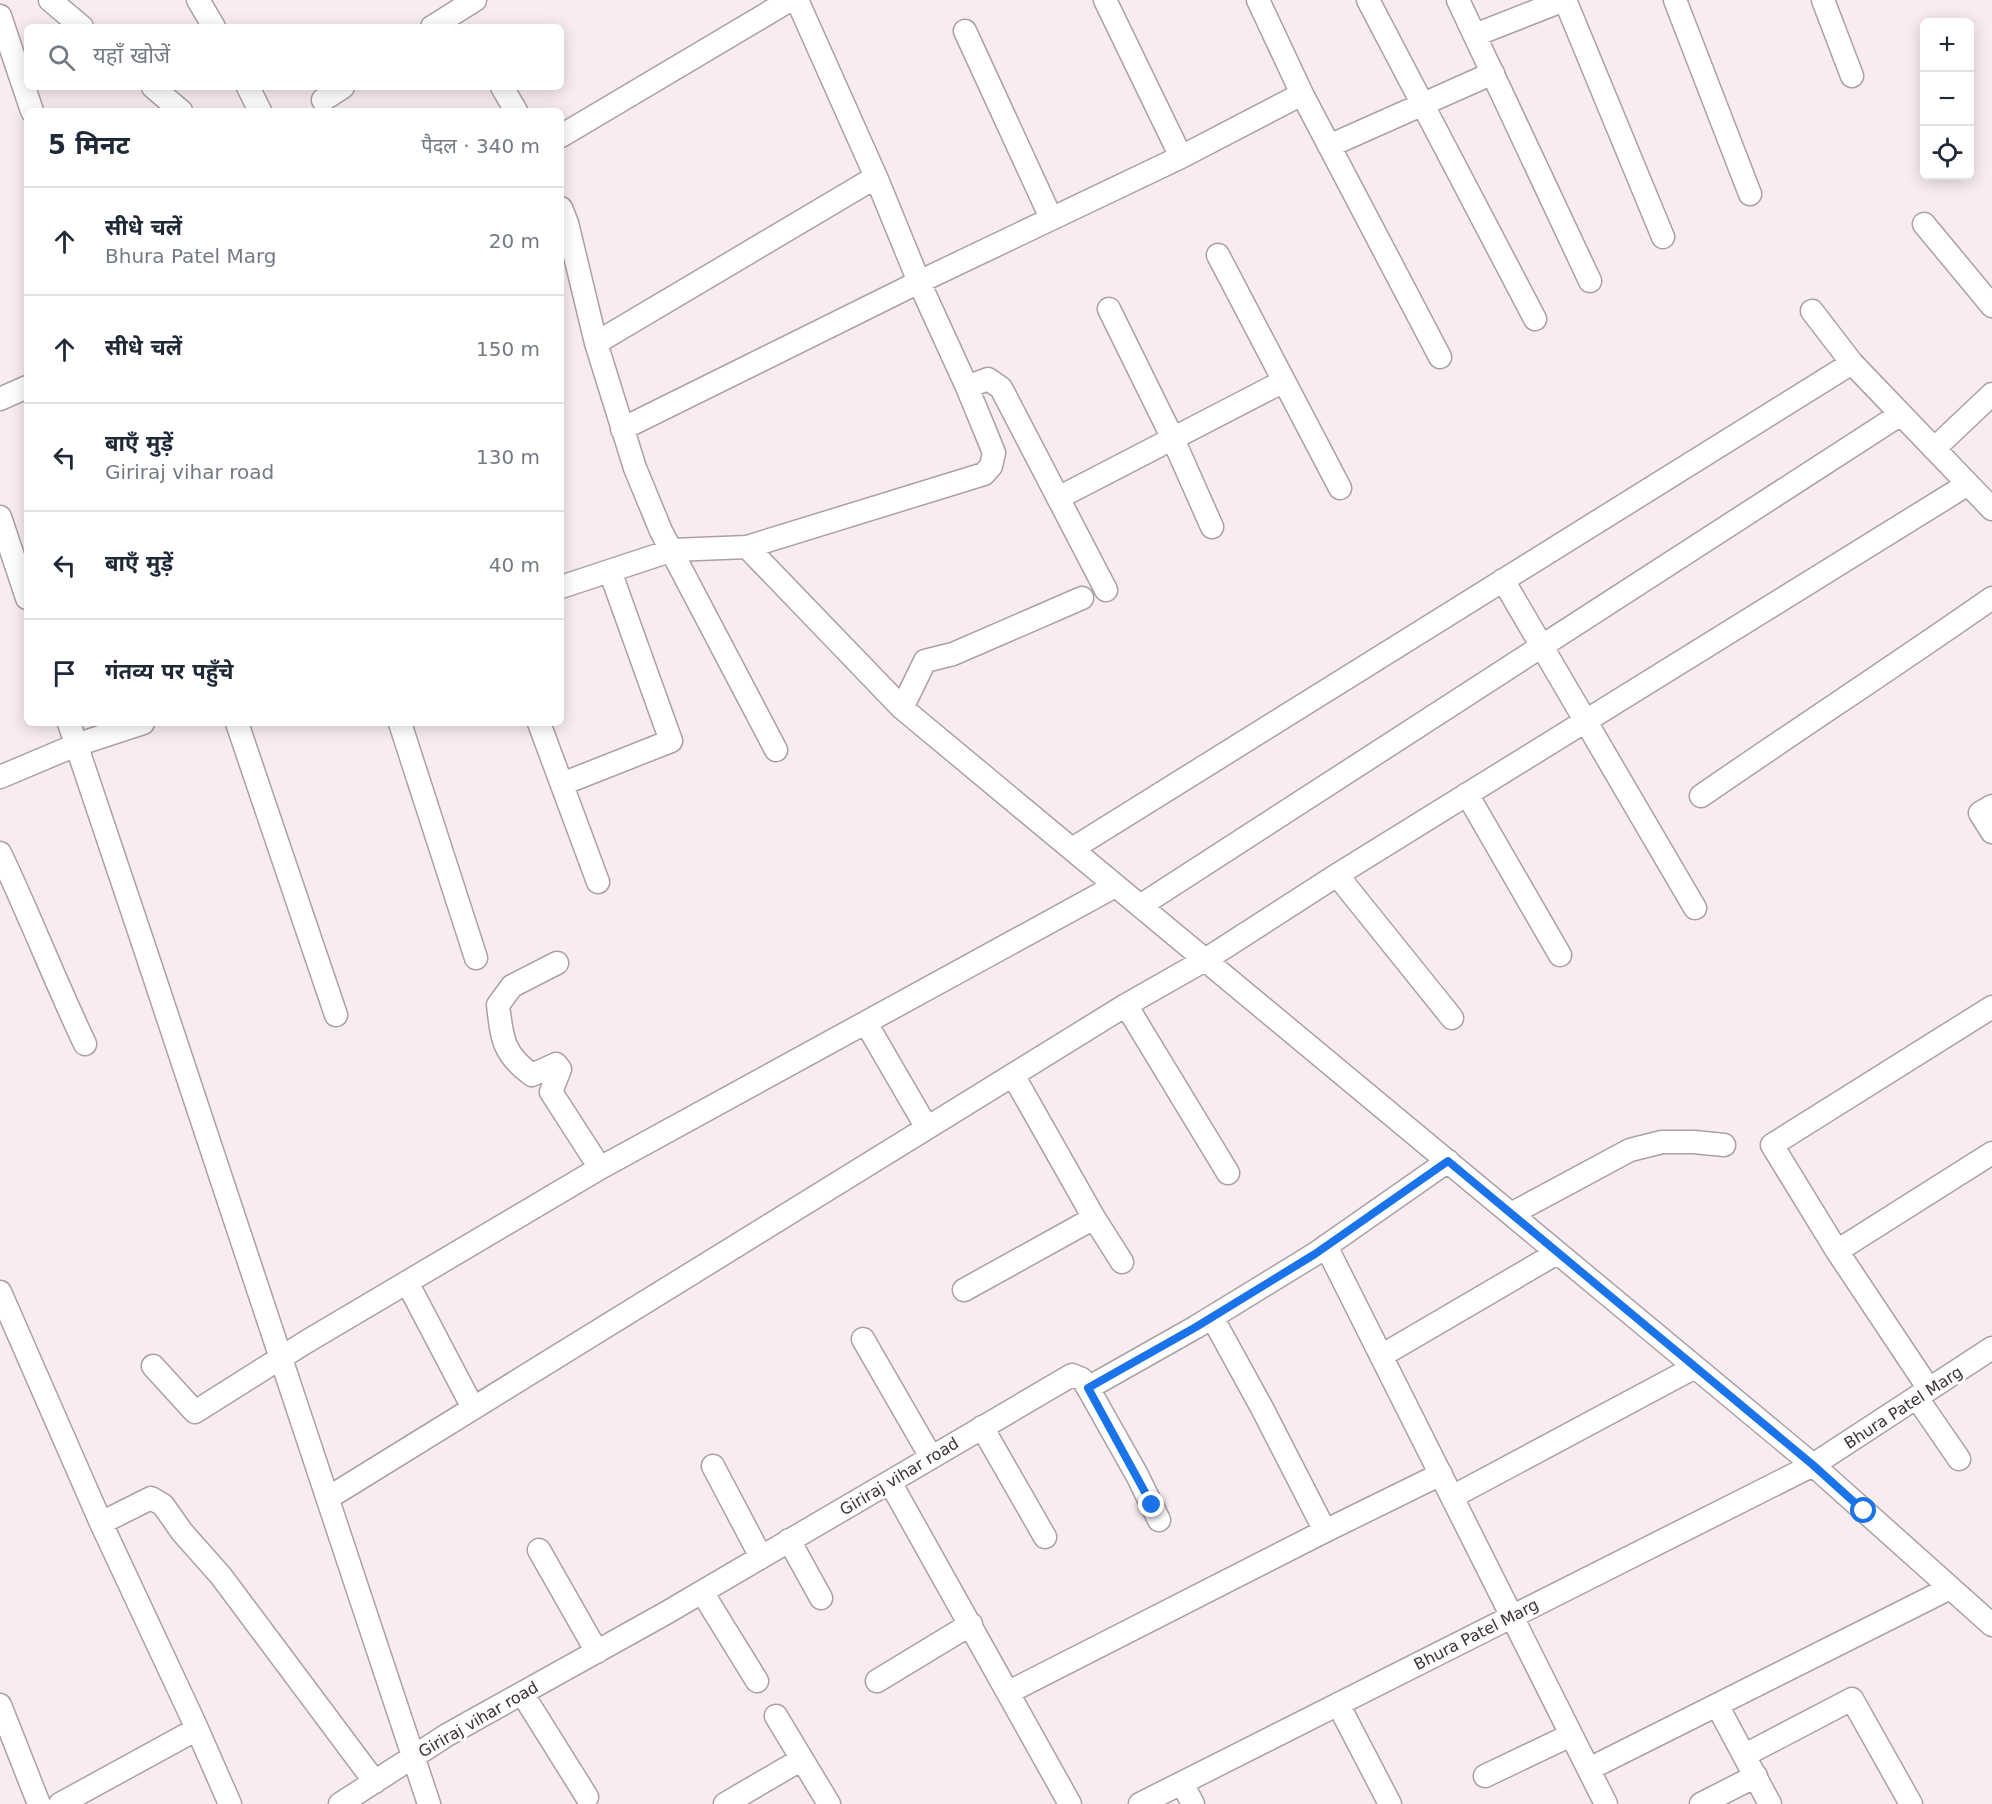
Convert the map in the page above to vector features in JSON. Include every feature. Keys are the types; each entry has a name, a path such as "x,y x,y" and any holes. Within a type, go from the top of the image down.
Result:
{"street":[{"path":"50,0 78,24"},
{"path":"198,0 212,24"},
{"path":"437,24 475,0"},
{"path":"564,134 790,0"},
{"path":"564,586 673,550 747,547 984,474 991,466 994,453 967,387 797,0"},
{"path":"1105,0 1181,157"},
{"path":"1258,0 1302,94 1440,357"},
{"path":"1368,0 1535,319"},
{"path":"1458,0 1590,281"},
{"path":"1475,35 1565,0 1664,237"},
{"path":"1675,0 1750,195"},
{"path":"1823,0 1852,76"},
{"path":"0,16 24,87"},
{"path":"965,31 1051,218"},
{"path":"1329,146 1493,73"},
{"path":"25,90 31,108"},
{"path":"156,90 178,108"},
{"path":"250,90 258,108"},
{"path":"323,100 338,90"},
{"path":"504,90 514,108"},
{"path":"622,429 919,282 1181,157 1302,94"},
{"path":"596,343 876,177"},
{"path":"564,216 596,343 639,478 661,531 776,750"},
{"path":"1924,224 1984,281 1992,306"},
{"path":"1218,255 1340,488"},
{"path":"1108,309 1173,439 1212,527"},
{"path":"1812,310 1852,363 1992,509"},
{"path":"1072,849 1852,363"},
{"path":"967,387 988,379 1001,388 1106,590"},
{"path":"1058,498 1284,381"},
{"path":"0,399 24,388"},
{"path":"1934,448 1992,394"},
{"path":"1140,906 1901,414"},
{"path":"327,1498 1126,1005 1205,960 1336,875 1968,484"},
{"path":"0,517 24,589"},
{"path":"747,547 902,708 1813,1465 1992,1625"},
{"path":"562,784 671,741 610,571"},
{"path":"1503,580 1695,908"},
{"path":"902,708 925,661 952,654 1082,598"},
{"path":"1701,796 1992,598"},
{"path":"70,726 429,1804"},
{"path":"0,777 76,745 134,726"},
{"path":"238,726 336,1015"},
{"path":"400,726 476,958"},
{"path":"540,726 598,882"},
{"path":"1467,794 1560,955"},
{"path":"1992,806 1980,813 1992,832"},
{"path":"0,853 17,888 58,989 85,1044"},
{"path":"1336,875 1452,1018"},
{"path":"153,1366 195,1412 407,1282 600,1168 1115,885"},
{"path":"557,963 512,986 498,1005 501,1038 516,1063 532,1075 556,1064 560,1069 551,1092 600,1168"},
{"path":"1126,1005 1228,1173"},
{"path":"1959,1459 1923,1394 1772,1144 1992,1007"},
{"path":"866,1023 927,1128"},
{"path":"1013,1075 1094,1218 1122,1262"},
{"path":"1511,1214 1630,1150 1662,1142 1724,1145"},
{"path":"1837,1251 1992,1153"},
{"path":"1160,1520 1088,1388 1212,1317 1326,1246 1448,1161"},
{"path":"964,1290 1094,1218"},
{"path":"1326,1246 1606,1804"},
{"path":"1381,1356 1557,1253"},
{"path":"407,1282 473,1408"},
{"path":"0,1292 101,1523 230,1804"},
{"path":"1212,1317 1325,1531"},
{"path":"863,1339 931,1457"},
{"name":"Bhura Patel Marg","path":"1140,1804 1813,1465 1992,1348"},
{"path":"1452,1497 1695,1367"},
{"name":"Giriraj vihar road","path":"340,1804 413,1756 702,1592 1072,1375 1082,1379 1088,1388"},
{"path":"982,1427 1045,1537"},
{"path":"713,1466 761,1557"},
{"path":"1009,1692 1441,1474"},
{"path":"890,1482 1070,1804"},
{"path":"101,1523 151,1498 163,1505 182,1532 221,1576 375,1782"},
{"path":"789,1540 821,1598"},
{"path":"539,1550 597,1652"},
{"path":"1589,1769 1950,1588"},
{"path":"702,1592 757,1680"},
{"path":"877,1681 971,1624"},
{"path":"522,1693 586,1797"},
{"path":"1745,1755 1852,1699 1911,1804"},
{"path":"1338,1704 1390,1804"},
{"path":"1717,1704 1770,1804"},
{"path":"0,1705 39,1804"},
{"path":"776,1716 829,1804"},
{"path":"60,1804 197,1729"},
{"path":"1485,1776 1571,1734"},
{"path":"725,1804 802,1759"},
{"path":"1701,1804 1756,1776"},
{"path":"1182,1783 1193,1804"}],"route":[{"path":"1152,1505 1088,1388 1196,1327 1315,1254 1448,1161 1813,1465 1864,1511"}]}
